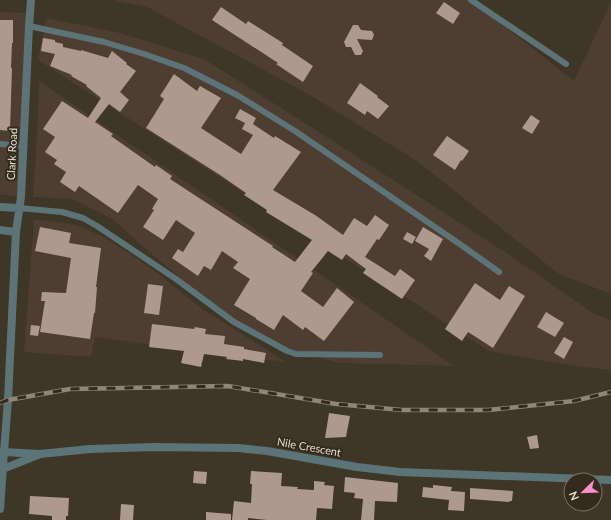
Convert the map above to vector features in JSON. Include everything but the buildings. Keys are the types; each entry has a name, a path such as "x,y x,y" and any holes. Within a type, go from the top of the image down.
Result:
{"street":[{"name":"Clark Road","path":"0,509 2,452 8,400 16,232 21,197 31,0"},
{"path":"0,207 19,208"},
{"path":"0,230 16,232"},
{"name":"Nile Crescent","path":"2,452 40,454 90,449 153,447 238,448 267,451 357,467 400,472 611,480"},
{"path":"2,470 40,454"}],"lane":[{"path":"471,0 566,64"},
{"path":"29,26 104,42 144,54 184,68 231,92 295,131 499,272"},
{"path":"0,144 23,146"},
{"path":"19,208 62,212 83,218 176,279 234,322 286,351 296,354 380,355"}],"shaded area":[{"path":"113,0 471,0 574,81 611,2 611,294 559,274 417,161 310,95 147,7"},
{"path":"0,12 28,13 18,196 0,195"},
{"path":"46,18 120,33 204,59 508,254 593,313 611,320 611,370 567,365 489,351 38,60"},
{"path":"39,81 454,366 339,363 277,346 234,322 112,219 73,199 33,197"},
{"path":"34,219 77,225 106,238 152,269 201,308 286,362 95,337 91,357 24,352"}],"railway":[{"path":"0,403 8,400 70,389 228,386 336,404 402,410 488,410 574,401 611,392"}]}
